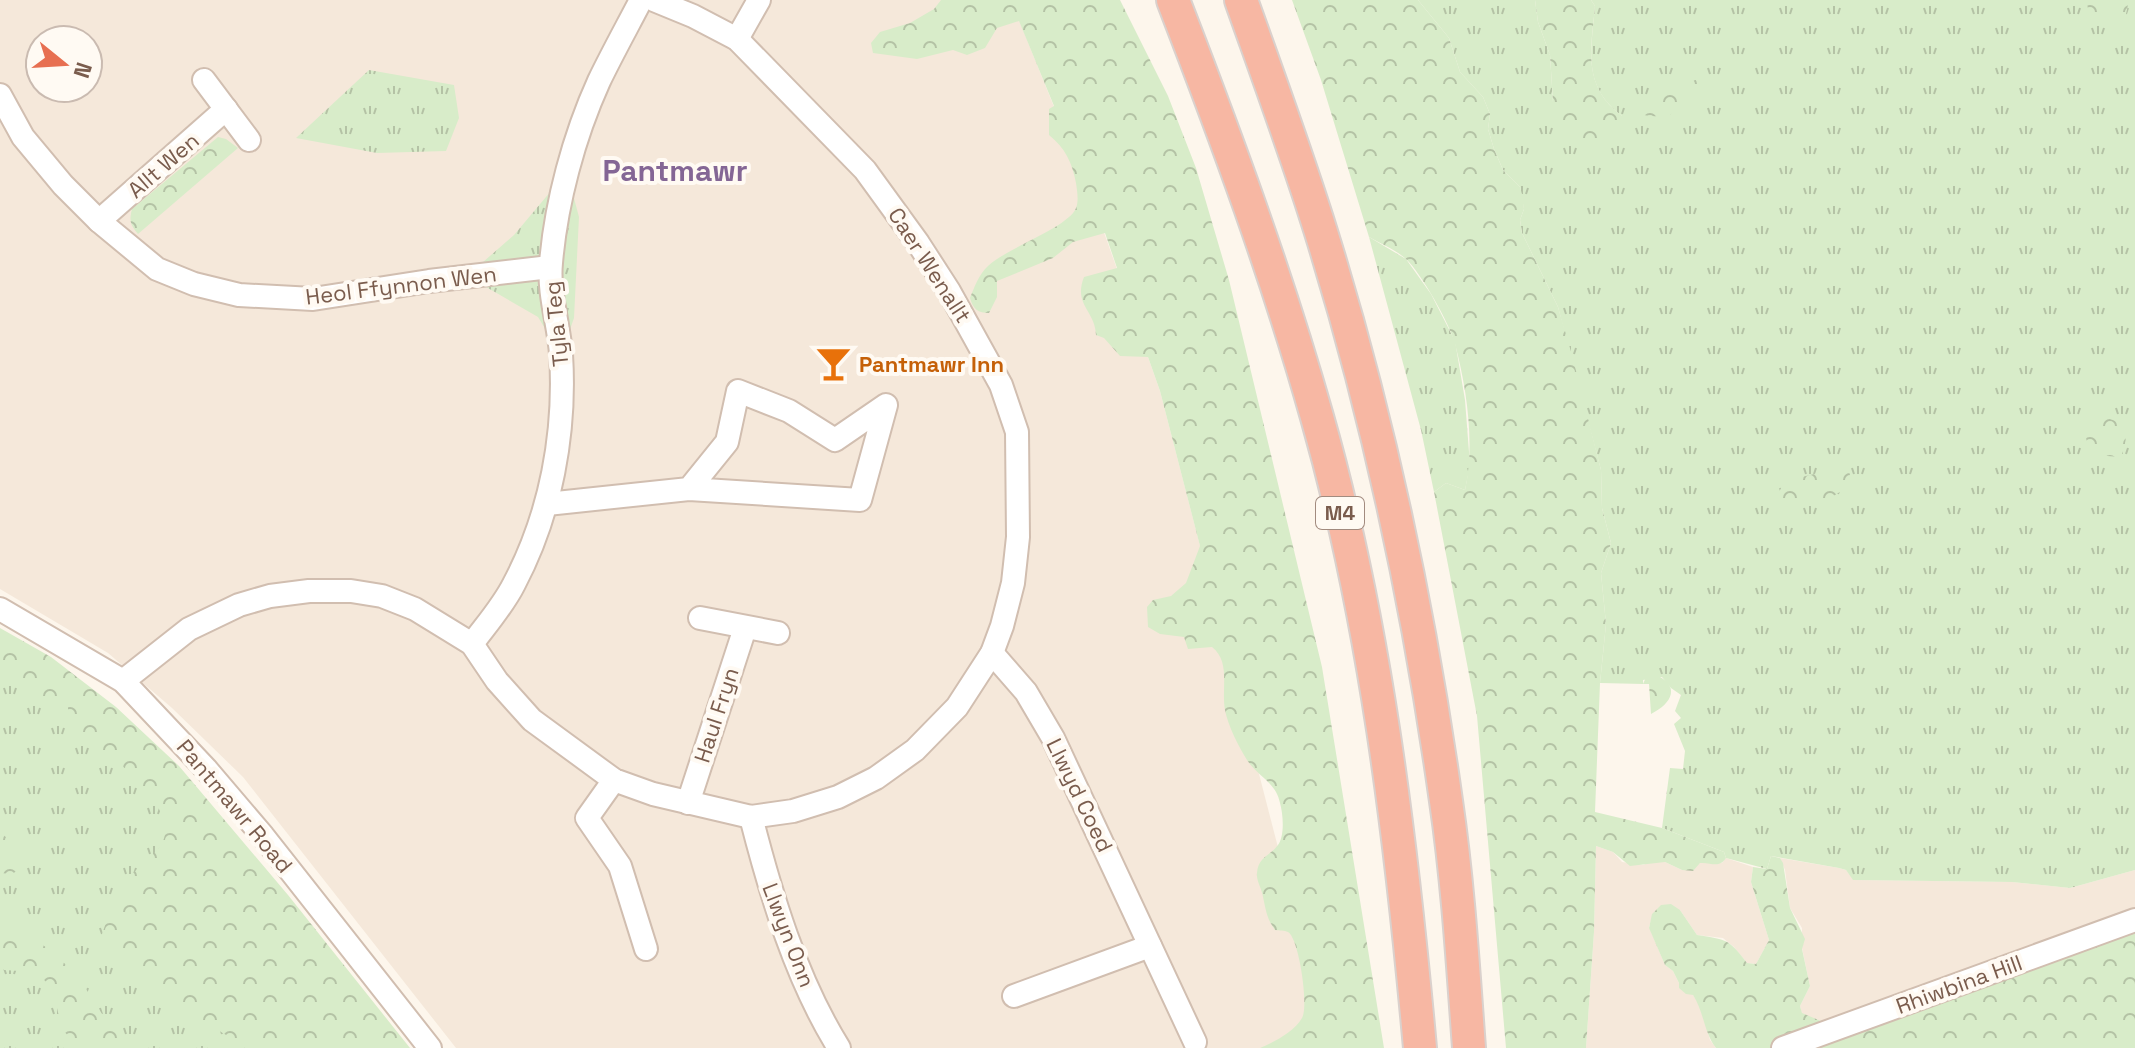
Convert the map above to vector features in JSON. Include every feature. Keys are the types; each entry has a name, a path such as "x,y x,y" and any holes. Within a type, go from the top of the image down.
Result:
{"highway":[{"name":"M4","path":"1173,0 1231,150 1275,278 1318,419 1351,558 1375,686 1397,840 1420,1048"},
{"name":"M4","path":"1233,0 1287,128"},
{"name":"M4","path":"1241,0 1287,128 1347,321 1404,558 1446,802 1469,1048"}],"street":[{"name":"Tyla Teg","path":"472,644 513,587 547,504 557,455 561,406 561,355 550,267 557,215 567,172 598,83 641,0"},
{"name":"Caer Wenallt","path":"123,681 189,629 239,605 270,596 309,591 351,591 382,596 415,609 472,644 497,681 532,720 614,780 688,803 751,817 793,811 823,802 876,778 915,750 957,707 992,653 1013,583 1018,537 1017,432 1001,385 978,338 942,279 865,170 737,39 654,0"},
{"path":"737,39 759,0"},
{"path":"204,80 249,140"},
{"name":"Heol Ffynnon Wen","path":"0,95 23,137 63,185 99,221 157,269 194,284 239,295 313,299 550,267"},
{"name":"Allt Wen","path":"99,221 226,109"},
{"path":"547,504 689,489 860,500 886,405 835,440 789,411 738,391 727,442 689,489"},
{"name":"Pantmawr Road","path":"0,609 123,681 197,759 263,836 430,1048"},
{"path":"700,618 778,633"},
{"name":"Haul Fryn","path":"688,803 745,628"},
{"name":"Llwyd Coed","path":"992,653 1026,692 1053,738 1195,1042"},
{"path":"614,780 587,818 620,866 646,949"},
{"name":"Llwyn Onn","path":"751,817 763,866 795,957 839,1048"},
{"name":"Rhiwbina Hill","path":"1783,1048 2135,920"},
{"path":"1014,996 1150,946"}],"shaded area":[{"path":"0,0 1011,0 1100,221 1160,391 1288,886 1320,1048 456,1048 243,777 172,708 108,653 0,589"},
{"path":"1596,846 1613,852 1622,862 1643,865 1653,861 1665,862 1682,870 1700,863 1722,863 1726,858 1753,867 1751,882 1769,940 1756,964 1747,963 1723,938 1697,935 1680,910 1653,914 1649,927 1665,965 1701,1007 1710,1040 1716,1048 1586,1048"},
{"path":"1780,858 1846,870 1854,880 2012,882 2070,888 2135,870 2135,920 1829,1031 1821,1021 1802,1014 1800,1006 1810,986 1802,948 1802,928 1790,908 1785,870"}],"green space":[{"path":"941,0 1120,0 1168,96 1196,168 1229,280 1322,667 1384,1048 1260,1048 1289,1032 1302,1018 1304,1011 1304,988 1296,946 1288,932 1275,930 1270,922 1257,876 1260,863 1280,841 1282,813 1275,790 1251,766 1231,729 1225,710 1223,668 1218,653 1212,647 1188,649 1184,637 1160,634 1148,627 1147,607 1153,600 1171,596 1186,583 1200,546 1160,391 1148,357 1120,356 1104,338 1096,335 1083,301 1081,287 1084,277 1117,268 1105,233 1073,242 1053,258 997,281 997,297 989,313 976,310 973,305 970,298 985,269 997,259 1062,223 1076,208 1077,192 1070,162 1049,135 1049,109 1054,106 1019,21 997,28 985,48 967,55 953,50 917,59 873,53 871,43 880,32 910,23 934,9"},
{"path":"1292,0 1418,0 1449,38 1460,72 1483,97 1490,114 1488,129 1494,149 1503,170 1520,187 1524,209 1520,220 1522,233 1558,307 1601,470 1602,508 1611,543 1601,573 1606,624 1600,683 1595,812 1662,828 1724,852 1726,858 1718,864 1700,863 1693,871 1682,870 1665,862 1630,866 1613,852 1596,846 1586,1048 1506,1048 1477,716 1434,492 1446,483 1465,490 1469,436 1463,379 1452,335 1419,275 1402,256 1369,237 1321,80"},
{"path":"1418,0 1535,0 1538,22 1550,55 1553,102 1622,116 1609,105 1595,80 1591,53 1595,6 1591,0 2135,0 2135,870 2070,888 2012,882 1853,880 1846,870 1771,856 1767,869 1726,858 1724,852 1662,828 1670,768 1683,769 1685,751 1674,724 1681,718 1675,711 1681,695 1662,677 1643,680 1643,684 1600,683 1606,624 1601,573 1611,543 1602,508 1601,470 1558,307 1522,233 1520,220 1524,209 1520,187 1503,170 1494,149 1488,129 1490,114 1483,97 1460,72 1449,38"},
{"path":"1535,0 1591,0 1595,6 1591,52 1595,80 1609,104 1622,116 1623,132 1602,146 1582,148 1565,144 1553,102 1550,55 1538,22"},
{"path":"2087,0 2129,0 2126,14 2111,21 2088,11"},
{"path":"369,70 454,85 459,118 446,151 377,153 296,138"},
{"path":"1695,80 1706,80 1712,83 1713,88 1699,100 1672,114 1644,115 1646,99 1657,93 1677,91"},
{"path":"218,137 238,148 138,234 131,222 132,209"},
{"path":"567,172 579,217 574,318 561,355 538,317 467,276 514,235"},
{"path":"1369,237 1406,259 1431,294 1455,341 1465,400 1470,465 1465,490 1446,483 1434,492 1421,430"},
{"path":"2098,416 2115,421 2124,429 2126,440 2121,457 2094,455 2091,451 2086,431 2089,421"},
{"path":"1831,470 1849,472 1852,481 1830,498 1820,501 1800,504 1782,501 1779,492 1785,481"},
{"path":"0,628 51,657 116,707 179,766 288,895 410,1048 248,1048 159,995 123,968 100,940 124,885 162,843 165,824 151,796 127,770 110,756 75,736 69,723 68,707 59,699 36,704 22,700 16,679 0,667"},
{"path":"0,652 72,695 370,1048 0,1048"},
{"path":"1654,674 1668,683 1671,694 1665,705 1651,714 1649,684 1643,684 1647,675"},
{"path":"0,832 23,852 23,867 12,874 0,873"},
{"path":"1771,856 1780,858 1783,863 1790,908 1805,939 1802,949 1810,986 1800,1006 1802,1013 1821,1021 1829,1031 2135,920 2135,1048 1716,1048 1693,995 1679,988 1673,971 1665,965 1649,928 1652,914 1661,905 1671,904 1680,910 1697,935 1726,942 1747,963 1756,964 1769,940 1751,882 1753,867 1767,869"},
{"path":"0,909 22,932 49,949 77,975 104,1017 138,1048 79,1048 62,1029 52,987 35,972 4,970 0,966"}],"place":[{"name":"Pantmawr Inn","path":"833,364"}],"district":[{"name":"Pantmawr","path":"675,171"}]}
